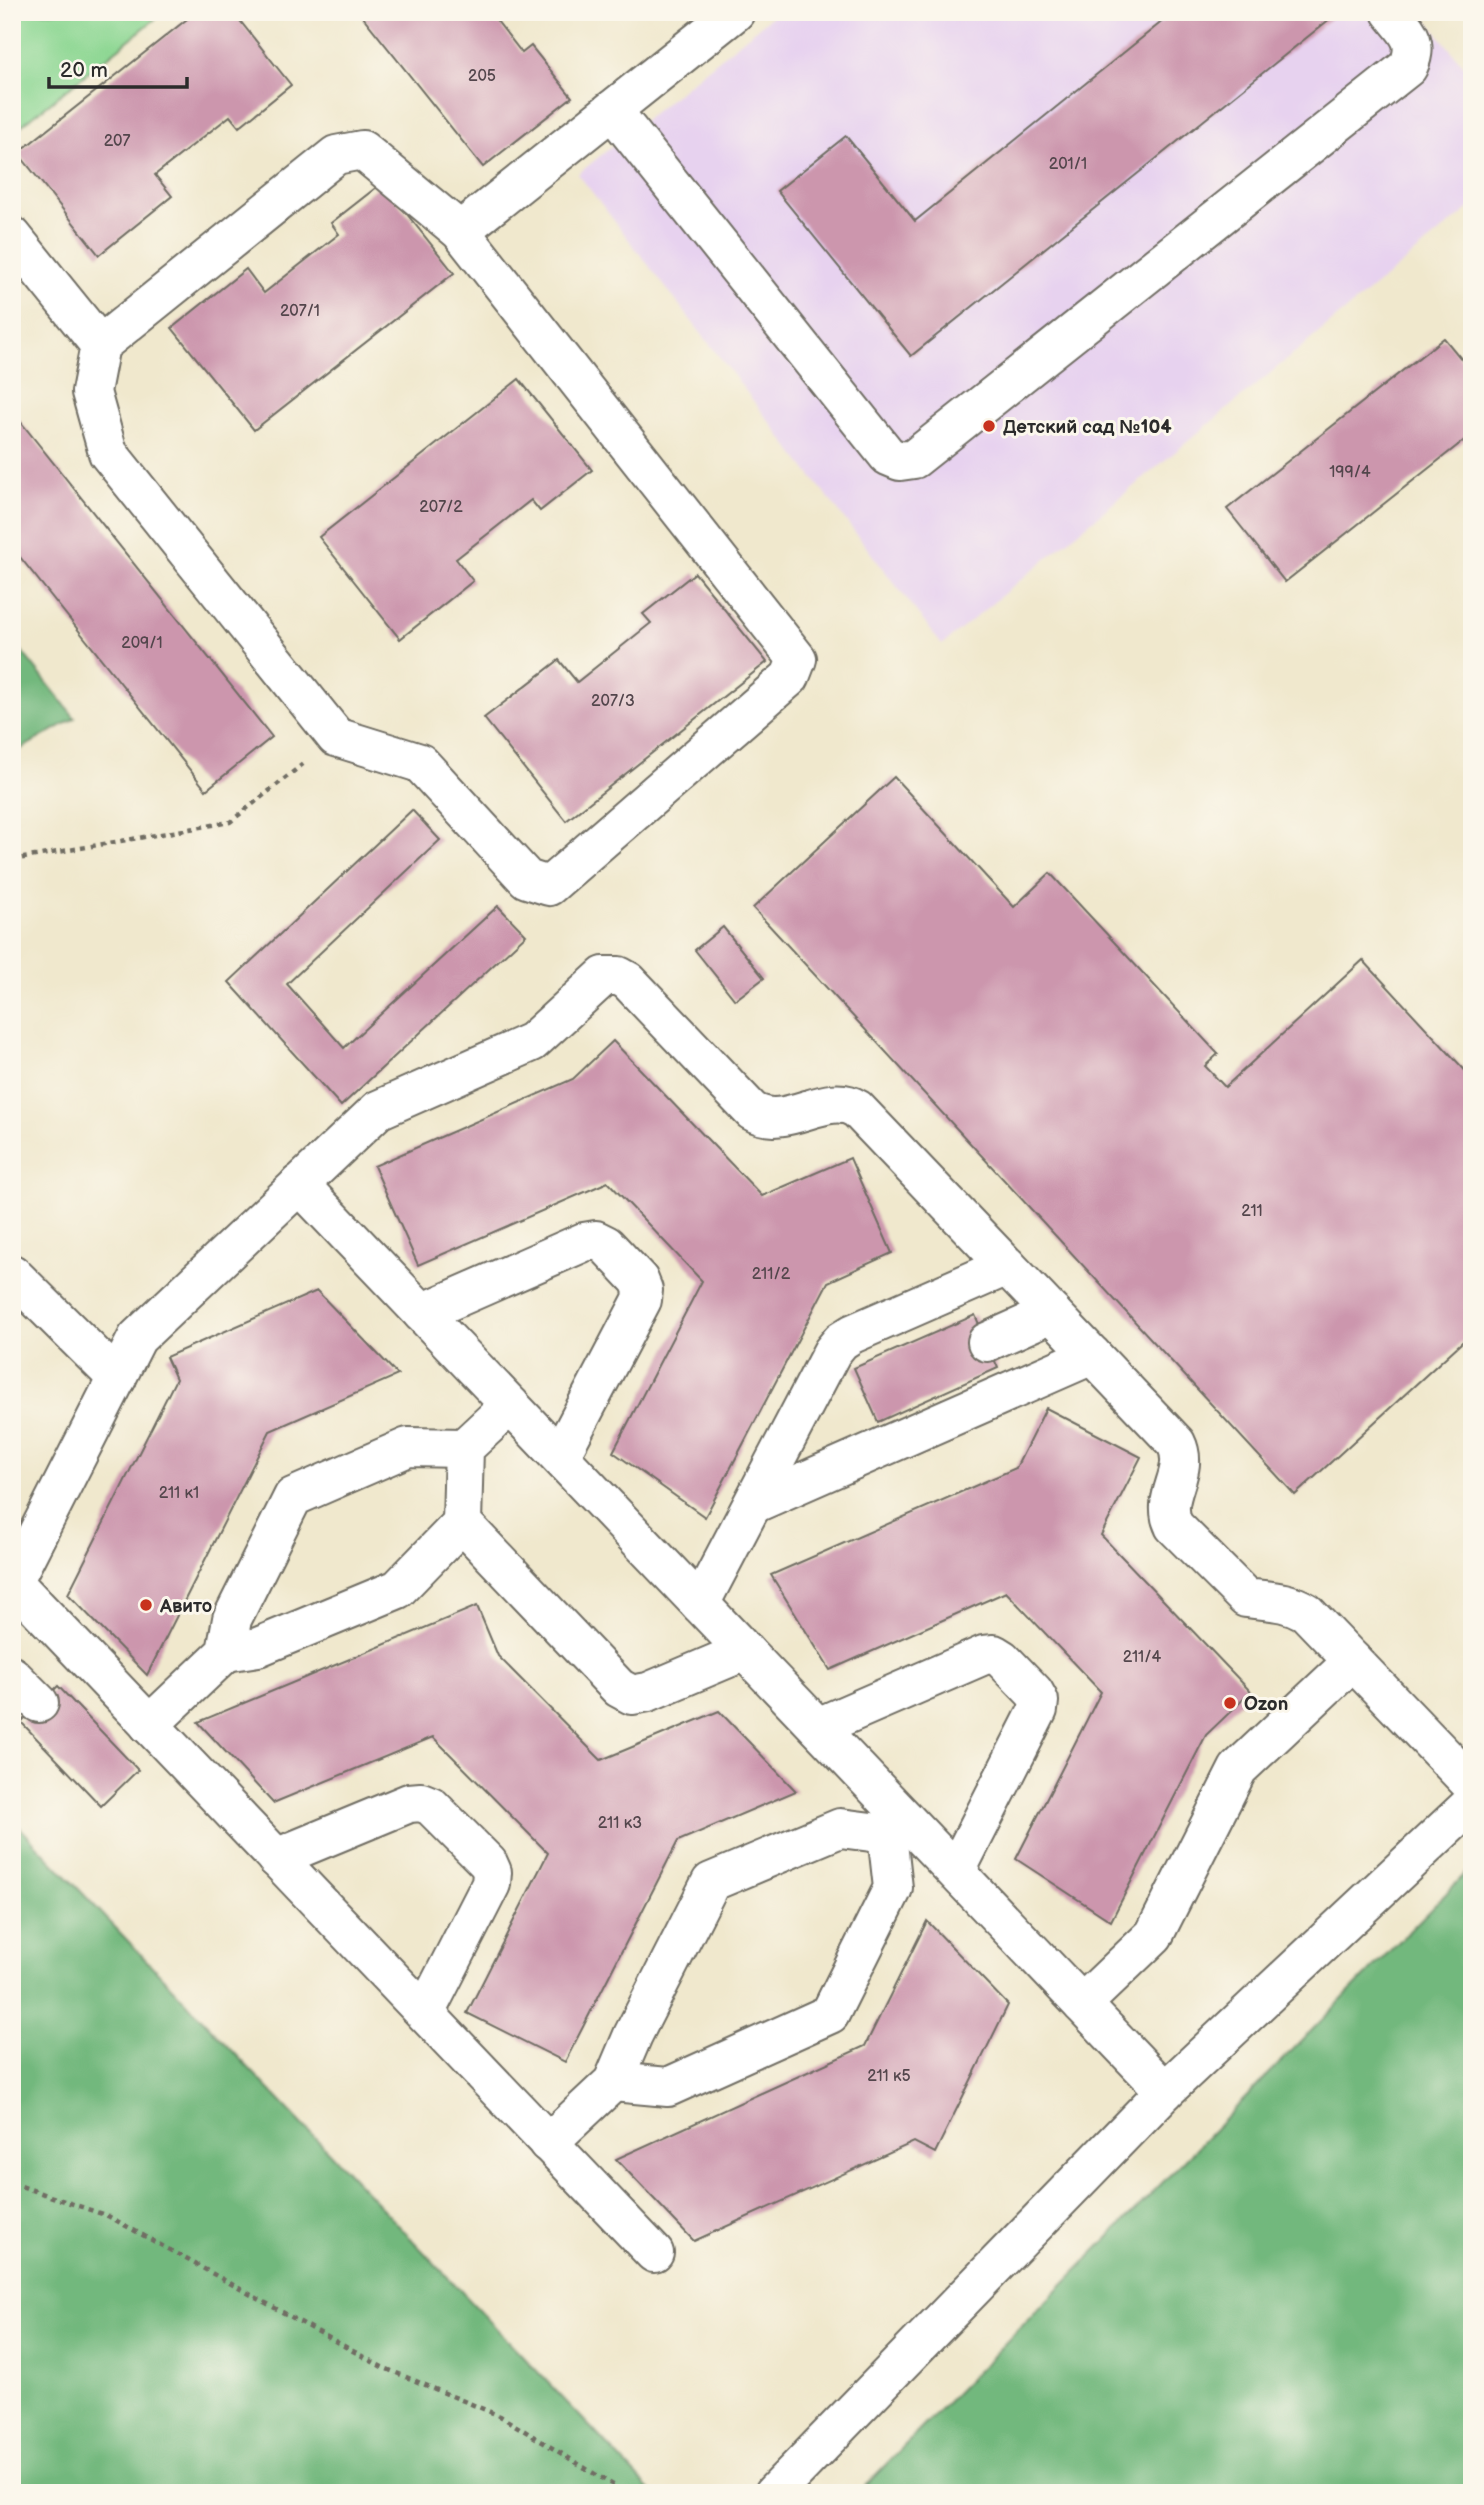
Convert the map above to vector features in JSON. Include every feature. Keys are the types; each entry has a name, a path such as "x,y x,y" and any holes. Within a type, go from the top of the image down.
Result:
{"street":[{"path":"460,231 735,12"},
{"path":"612,110 888,456 900,461 914,459 1408,67 1415,52 1411,38 1391,12"},
{"path":"362,150 460,231 797,659 790,677 549,886 527,879 420,763 336,737 108,453 92,392 100,345 335,155 362,150"},
{"path":"12,236 100,345"},
{"path":"654,2253 13,1583 137,1338 377,1110 532,1042 597,981 612,975 628,981 752,1111 763,1118 777,1118 838,1103 857,1109 1176,1443 1181,1453 1181,1464 1169,1505 1169,1516 1174,1525 1246,1598 1277,1600 1306,1612 1472,1785"},
{"path":"299,1184 818,1727 896,1827 956,1871 1165,2091"},
{"path":"422,1312 584,1242 596,1240 606,1245 639,1280 643,1290 642,1300 560,1457"},
{"path":"700,1604 832,1353 841,1341 1007,1266"},
{"path":"12,1274 117,1378"},
{"path":"987,1342 1052,1313"},
{"path":"753,1504 1092,1354"},
{"path":"226,1652 232,1619 293,1497 408,1447 464,1448 510,1405"},
{"path":"149,1725 226,1652 258,1647 398,1589 462,1523 464,1448"},
{"path":"462,1523 619,1688 632,1695 648,1692 745,1651"},
{"path":"818,1727 984,1655 994,1654 1002,1659 1026,1684 1039,1701 1038,1710 956,1871"},
{"path":"1082,2004 1154,1936 1238,1769 1353,1661"},
{"path":"12,1676 40,1703"},
{"path":"276,1858 409,1803 421,1802 431,1806 488,1863 492,1872 491,1884 425,2013"},
{"path":"774,2493 1165,2091 1472,1803"},
{"path":"548,2143 613,2081 633,2035 711,1882 840,1828 896,1827"},
{"path":"613,2081 668,2087 830,2014 893,1888 896,1827"}],"path":[{"path":"12,860 230,822 336,737"},
{"path":"12,2183 108,2216 382,2367 500,2416 626,2493"}],"shaded area":[{"name":"Детский сад №104","path":"777,12 1420,12 1472,76 1472,206 942,645 578,174"}],"green space":[{"path":"12,12 164,12 12,133"},
{"path":"12,639 75,718 12,754"},
{"path":"12,1819 653,2493 12,2493"},
{"path":"1472,1867 1472,2493 858,2493"}],"building":[{"path":"196,12 233,12 291,85 239,127 230,116 155,175 172,196 99,255 18,153"},
{"path":"359,12 490,12 522,53 531,46 572,97 483,167"},
{"path":"1174,12 1336,14 911,356 777,191 846,136 915,221"},
{"path":"382,183 454,273 254,430 172,328 246,269 264,293 339,234 331,223"},
{"path":"1444,338 1472,372 1472,434 1285,582 1227,509"},
{"path":"519,379 592,470 540,511 531,500 456,559 473,581 400,639 319,537"},
{"path":"12,411 272,737 206,790 12,547"},
{"path":"695,573 767,662 566,821 484,718 559,660 577,682 651,623 643,614"},
{"path":"894,777 1014,907 1050,873 1218,1054 1205,1066 1225,1087 1363,960 1472,1078 1472,1333 1295,1495 753,908"},
{"path":"412,810 440,840 287,984 344,1048 498,906 526,935 341,1106 229,982"},
{"path":"723,927 764,978 735,1000 695,950"},
{"path":"613,1041 762,1196 850,1158 892,1253 828,1282 705,1517 613,1452 702,1281 608,1182 418,1265 374,1166 573,1079"},
{"path":"317,1291 398,1375 270,1431 147,1675 68,1594 176,1379 166,1357"},
{"path":"975,1315 998,1368 878,1422 854,1368"},
{"path":"1046,1408 1141,1457 1101,1535 1251,1692 1206,1735 1111,1921 1016,1859 1101,1692 1006,1592 830,1670 771,1575 1016,1468"},
{"path":"477,1606 498,1656 601,1760 719,1711 796,1791 678,1841 565,2062 467,2013 548,1853 433,1737 273,1803 198,1722"},
{"path":"58,1686 138,1770 101,1806 21,1722"},
{"path":"927,1921 1008,2005 935,2153 914,2142 694,2241 616,2159 865,2046"}],"place":[{"name":"Детский сад №104","path":"989,426"},
{"name":"Авито","path":"146,1605"},
{"name":"Ozon","path":"1230,1703"}]}
